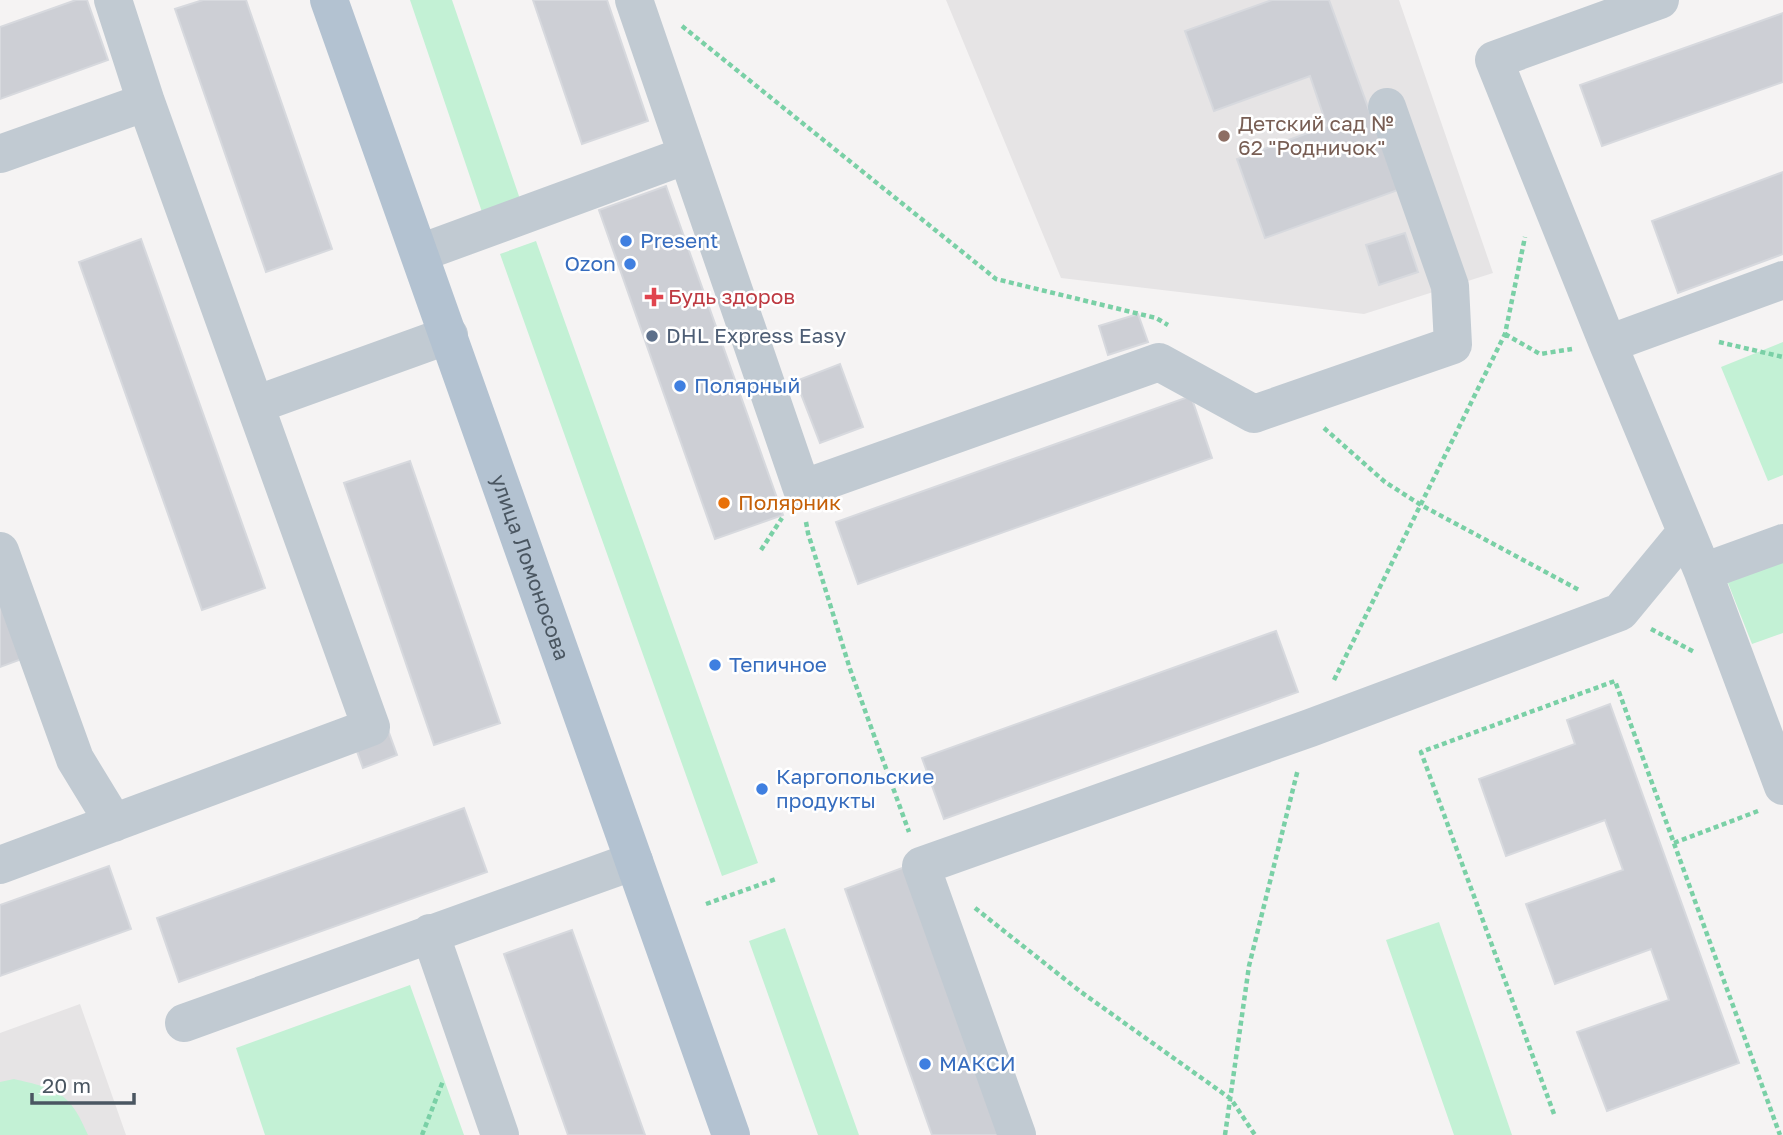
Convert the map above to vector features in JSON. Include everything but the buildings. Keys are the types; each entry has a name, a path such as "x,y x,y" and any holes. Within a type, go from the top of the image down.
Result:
{"main road":[{"name":"улица Ломоносова","path":"330,0 731,1135"}],"lane":[{"path":"0,865 371,727 146,102 113,0"},
{"path":"634,0 802,489 1159,362 1254,414 1453,345 1450,286 1388,107"},
{"path":"1660,0 1494,60 1703,572 1777,797"},
{"path":"0,154 146,102"},
{"path":"420,253 687,155"},
{"path":"1608,344 1783,280"},
{"path":"255,405 449,335"},
{"path":"1017,1135 921,866 1310,728 1620,612 1686,532"},
{"path":"1703,572 1783,544"},
{"path":"0,551 75,759 114,823"},
{"path":"184,1023 634,860"},
{"path":"430,933 500,1135"}],"path":[{"path":"1527,225 1505,334 1540,354 1608,344"},
{"path":"802,489 808,533 850,669 921,866"},
{"path":"1553,1114 1421,752 1615,681 1780,1135"},
{"path":"1674,843 1777,797"},
{"path":"706,904 776,879"},
{"path":"975,908 1082,992 1230,1099 1255,1135"}],"shaded area":[{"name":"Детский сад № 62 \"Родничок\"","path":"946,0 1399,0 1493,273 1364,314 1061,278"},
{"path":"80,1004 126,1135 0,1135 0,1033"}],"green space":[{"path":"410,0 452,0 521,202 483,215"},
{"path":"536,241 758,863 722,876 500,254"},
{"path":"1783,342 1783,475 1768,481 1721,367"},
{"path":"1783,558 1783,633 1752,644 1726,578"},
{"path":"1439,922 1512,1135 1454,1135 1386,940"},
{"path":"785,928 859,1135 818,1135 749,941"},
{"path":"410,985 464,1135 265,1135 236,1048"},
{"path":"14,1079 52,1090 68,1101 88,1135 0,1135 0,1082"}],"place":[{"name":"Детский сад № 62 \"Родничок\"","path":"1224,136"},
{"name":"Present","path":"626,241"},
{"name":"Ozon","path":"630,264"},
{"name":"Будь здоров","path":"654,297"},
{"name":"DHL Express Easy","path":"652,336"},
{"name":"Полярный","path":"680,386"},
{"name":"Полярник","path":"724,503"},
{"name":"Тепичное","path":"715,665"},
{"name":"Каргопольские продукты","path":"762,789"},
{"name":"МАКСИ","path":"925,1064"}]}
